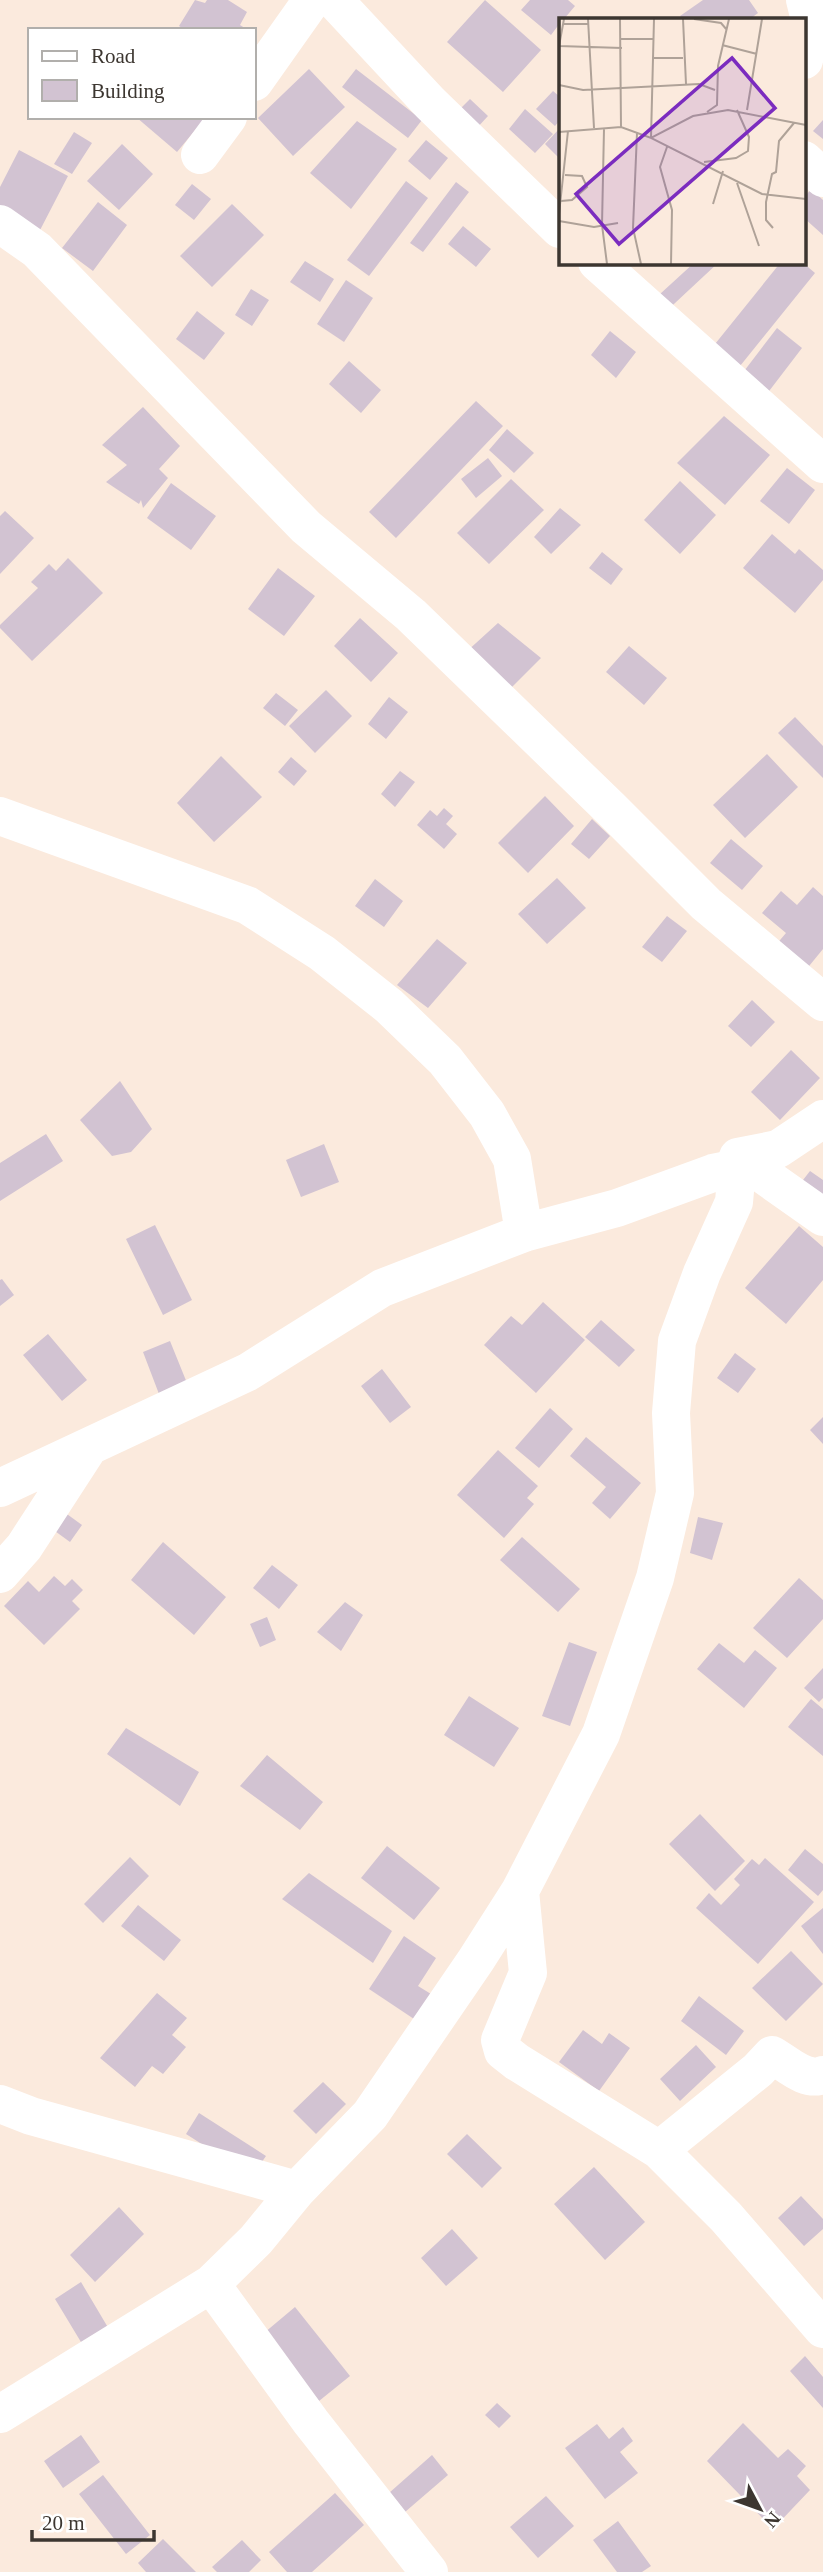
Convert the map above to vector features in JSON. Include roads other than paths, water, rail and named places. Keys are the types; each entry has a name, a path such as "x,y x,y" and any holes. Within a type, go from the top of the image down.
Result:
{"street":[{"path":"256,79 312,0"},
{"path":"334,0 430,103 559,227"},
{"path":"805,0 810,13 810,37 806,52"},
{"path":"200,155 227,119"},
{"path":"806,162 823,178"},
{"path":"0,224 37,250 306,527 411,615 706,904 823,1002"},
{"path":"599,264 823,464"},
{"path":"0,816 247,905 322,953 389,1006 445,1060 487,1114 512,1159 524,1233"},
{"path":"738,1157 778,1149 823,1119"},
{"path":"0,1488 248,1373 382,1288 524,1233 617,1208 713,1173 733,1169 738,1157"},
{"path":"738,1157 823,1217"},
{"path":"0,2414 211,2284 256,2240 297,2190 370,2115 520,1891 601,1734 655,1578 675,1493 671,1413 677,1341 702,1273 733,1202 738,1157"},
{"path":"0,1574 24,1547 89,1447"},
{"path":"520,1891 528,1973 500,2040 503,2051 659,2151 726,2217 823,2329"},
{"path":"659,2151 758,2070 772,2055 806,2076 816,2078 823,2075"},
{"path":"0,2104 31,2116 297,2190"},
{"path":"211,2284 319,2433 429,2572"}]}
